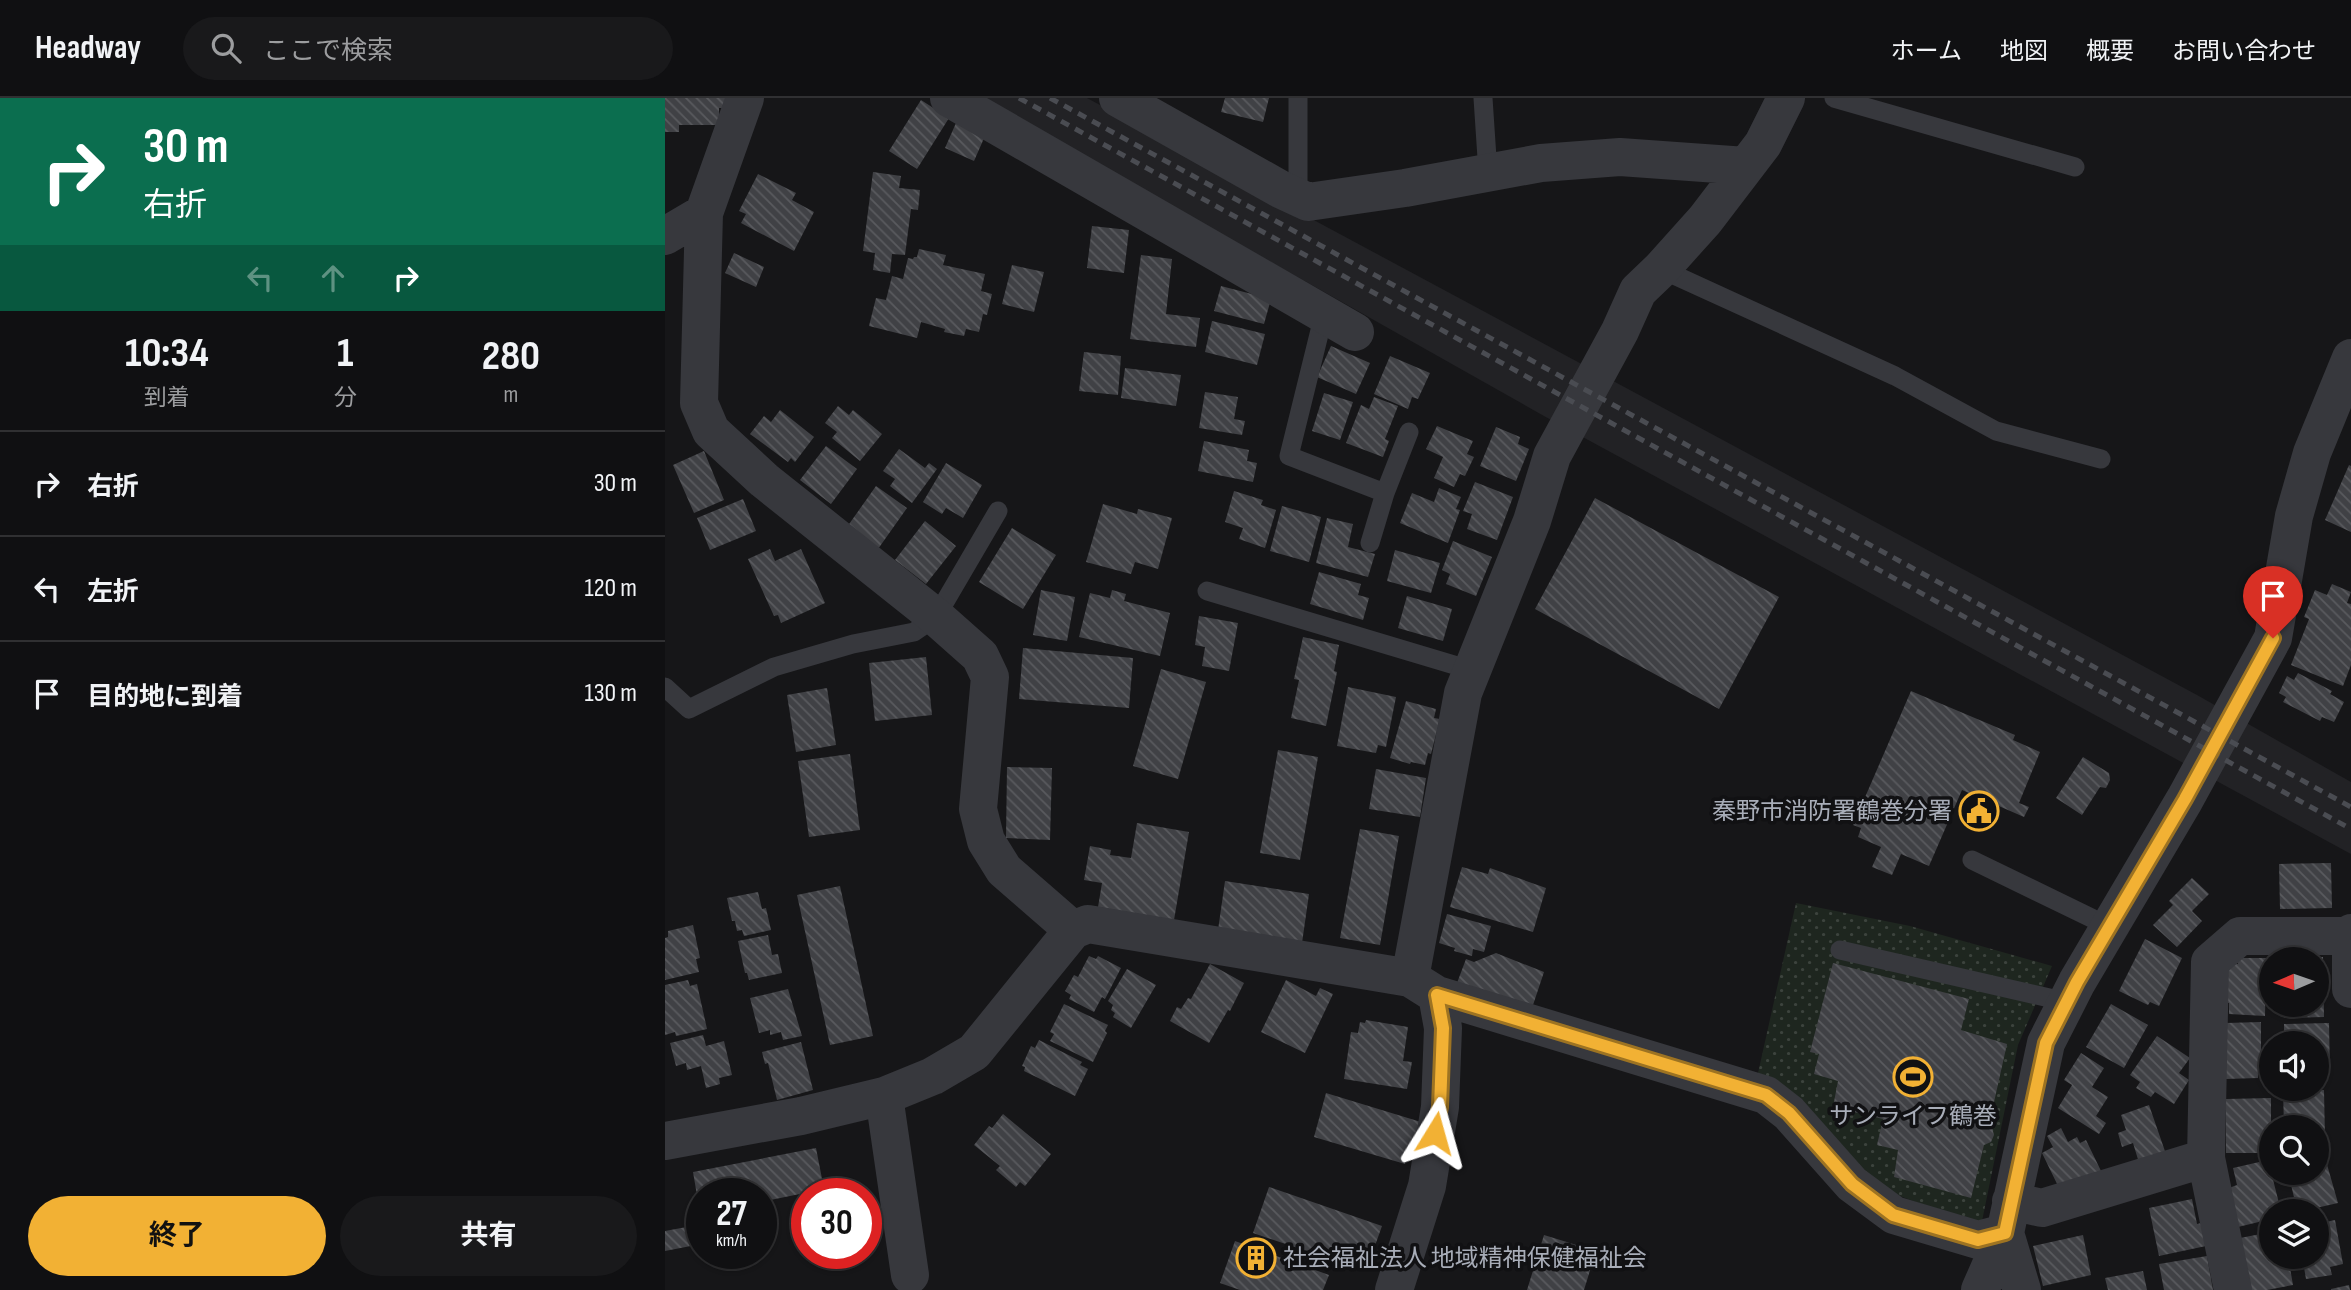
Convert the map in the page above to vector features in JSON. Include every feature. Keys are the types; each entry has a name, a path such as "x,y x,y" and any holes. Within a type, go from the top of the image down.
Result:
{"street":[{"path":"745,98 705,213 699,403 711,431 764,480 936,617 979,656 989,677 978,808 986,841 1004,870 1073,930"},
{"path":"949,98 1340,323"},
{"path":"1118,98 1280,189 1308,201 1405,188 1541,163 1620,158 1746,166"},
{"path":"1394,1290 1427,1186 1440,1107 1443,1028 1424,987 1463,693 1532,521 1552,456 1620,331 1638,291 1705,220 1763,144 1786,98"},
{"path":"665,236 705,213"},
{"path":"1980,1290 2008,1217 2046,1043 2273,638 2294,516 2312,453 2351,358"},
{"path":"665,1141 884,1097 933,1076 974,1052 1073,930 1088,924 1424,987 1766,1095 1789,1113 1852,1184 1893,1215 1978,1240 2008,1217 2206,1158"},
{"path":"2232,1290 2206,1158 2210,962 2240,936 2351,935 2351,989"},
{"path":"884,1097 910,1275"},
{"path":"2008,1217 2022,1290"}],"lane":[{"path":"1298,98 1298,197"},
{"path":"1483,98 1488,173"},
{"path":"1835,98 2075,167"},
{"path":"1661,269 1895,376 1996,431 2101,460"},
{"path":"1340,323 1289,456 1385,493"},
{"path":"1370,543 1385,493 1409,432"},
{"path":"665,687 689,709 774,667 853,643 914,632 936,617 998,511"},
{"path":"1207,591 1471,670"},
{"path":"1972,860 2110,926"},
{"path":"1840,950 2067,1002"}],"shaded area":[{"path":"980,98 1087,98 2197,695 2351,782 2351,854 1544,416"},
{"path":"1796,903 1910,926 2052,966 2018,1045 1981,1226 1889,1192 1756,1082"}],"building":[{"path":"665,98 726,98 726,108 719,108 719,125 679,125 679,132 665,132"},
{"path":"1225,98 1269,98 1263,122 1221,112"},
{"path":"921,100 949,118 917,169 889,151"},
{"path":"956,123 985,136 974,161 945,148"},
{"path":"873,172 901,176 899,188 920,190 918,210 911,209 905,255 892,254 890,273 873,270 875,253 863,251"},
{"path":"758,174 796,193 792,200 814,212 794,251 741,223 746,214 739,211"},
{"path":"1092,226 1129,230 1124,273 1087,268"},
{"path":"919,249 946,255 943,265 985,274 981,291 992,294 979,332 966,329 964,336 944,332 945,329 921,322 917,338 869,326 876,298 886,300 892,276 903,279 908,258 917,257"},
{"path":"734,253 764,267 756,287 725,273"},
{"path":"1141,255 1172,259 1166,314 1200,318 1196,347 1130,339"},
{"path":"1012,265 1044,272 1034,312 1002,304"},
{"path":"1221,286 1271,299 1264,324 1214,311"},
{"path":"1212,321 1265,334 1257,365 1205,352"},
{"path":"1331,346 1370,363 1356,394 1317,377"},
{"path":"1084,352 1121,356 1118,395 1079,391"},
{"path":"1390,356 1430,373 1418,399 1412,397 1408,409 1374,394"},
{"path":"1125,368 1181,375 1176,406 1121,398"},
{"path":"1205,392 1238,397 1234,419 1245,421 1242,435 1199,428"},
{"path":"1324,393 1353,402 1340,440 1312,431"},
{"path":"1374,397 1398,406 1385,439 1389,441 1383,457 1346,443 1361,405 1369,409"},
{"path":"838,406 849,415 853,410 882,434 860,461 832,438 837,432 825,423"},
{"path":"780,410 814,437 795,462 791,458 788,462 750,434 764,416 771,422"},
{"path":"1437,426 1473,441 1467,454 1474,457 1465,476 1460,474 1454,487 1434,478 1443,457 1426,449"},
{"path":"1496,427 1520,437 1518,444 1529,449 1516,481 1480,466"},
{"path":"1204,441 1249,450 1247,461 1257,463 1253,482 1198,471"},
{"path":"826,446 857,469 831,504 800,480"},
{"path":"899,449 925,468 929,463 937,469 912,503 890,486 895,479 883,471"},
{"path":"704,451 724,500 694,513 673,465"},
{"path":"946,463 982,485 963,518 946,508 942,514 923,502"},
{"path":"2349,465 2351,466 2351,532 2325,520"},
{"path":"1475,482 1513,497 1497,540 1467,529 1472,514 1463,511"},
{"path":"876,486 907,508 878,549 847,527"},
{"path":"1439,488 1461,497 1456,509 1460,510 1448,543 1400,523 1412,493 1434,502"},
{"path":"1234,491 1263,500 1261,505 1276,510 1265,548 1239,539 1243,528 1225,522"},
{"path":"1595,498 1779,597 1719,709 1535,609"},
{"path":"743,499 756,531 710,550 697,518"},
{"path":"1103,504 1137,514 1138,509 1172,518 1158,569 1135,562 1131,574 1086,562"},
{"path":"1282,506 1321,517 1309,562 1270,551"},
{"path":"1327,518 1353,524 1348,547 1375,554 1368,577 1316,563"},
{"path":"925,521 956,546 926,584 895,560"},
{"path":"1012,528 1056,555 1023,609 979,582"},
{"path":"1453,541 1492,557 1476,596 1446,584 1450,574 1442,570"},
{"path":"770,549 775,561 801,549 825,603 781,623 778,615 774,616 748,559"},
{"path":"1395,550 1440,563 1431,593 1387,581"},
{"path":"1319,572 1361,584 1358,595 1369,598 1363,620 1310,604"},
{"path":"2332,584 2351,592 2347,603 2351,604 2351,665 2343,686 2291,665 2309,619 2304,617 2315,590 2327,595"},
{"path":"1041,590 1075,597 1067,641 1033,635"},
{"path":"1112,590 1126,594 1124,601 1170,613 1160,656 1079,637 1090,593 1110,598"},
{"path":"1407,596 1452,609 1443,641 1398,628"},
{"path":"1199,616 1238,623 1229,671 1202,666 1205,647 1195,645"},
{"path":"1303,637 1339,645 1334,671 1337,672 1326,726 1291,718 1299,680 1294,679"},
{"path":"1023,648 1133,658 1129,708 1019,699"},
{"path":"926,657 932,715 875,721 869,663"},
{"path":"1161,669 1206,682 1178,779 1133,766"},
{"path":"2298,673 2332,691 2330,694 2344,702 2334,722 2322,717 2320,721 2283,702 2286,697 2279,693 2287,676 2294,680"},
{"path":"1348,687 1396,697 1386,747 1378,745 1376,753 1337,746"},
{"path":"827,688 836,745 796,752 787,695"},
{"path":"1911,691 2015,735 2013,740 2040,752 2019,803 2029,807 2024,817 1962,790 1929,866 1901,854 1892,875 1872,867 1881,847 1858,837 1861,828 1853,825"},
{"path":"1406,701 1436,709 1434,718 1440,719 1431,754 1428,753 1425,765 1390,758"},
{"path":"1278,750 1318,757 1300,860 1260,853"},
{"path":"850,754 860,830 809,837 798,761"},
{"path":"2083,757 2109,773 2110,780 2106,788 2100,787 2082,815 2056,798"},
{"path":"1007,767 1052,768 1050,840 1006,838"},
{"path":"1376,769 1426,778 1420,817 1369,809"},
{"path":"1137,823 1189,832 1174,920 1098,907 1102,883 1084,880 1090,846 1111,850 1110,855 1131,858"},
{"path":"1360,829 1399,836 1380,945 1340,938"},
{"path":"2331,863 2332,908 2280,909 2279,864"},
{"path":"1462,867 1488,874 1490,868 1546,888 1533,932 1450,907"},
{"path":"2192,878 2209,894 2192,911 2202,921 2177,947 2153,925 2173,905 2169,901"},
{"path":"1225,881 1309,894 1302,943 1218,930"},
{"path":"840,886 873,1036 830,1045 797,895"},
{"path":"758,892 762,909 766,908 771,930 744,936 742,930 737,931 735,921 732,921 727,898"},
{"path":"1447,914 1491,926 1484,952 1473,949 1472,956 1439,943"},
{"path":"693,925 700,958 696,959 699,972 665,980 665,938 668,937 668,931"},
{"path":"768,935 772,955 778,954 782,973 749,980 738,941"},
{"path":"2145,939 2182,958 2159,1006 2150,1002 2148,1005 2119,991"},
{"path":"1496,953 1544,972 1532,1008 1457,983 1466,959 1474,962"},
{"path":"1089,956 1096,959 1098,956 1121,968 1105,999 1102,997 1094,1012 1069,999 1071,995 1065,991 1074,975 1078,977"},
{"path":"2238,958 2259,958 2259,1016 2229,1014 2229,1003 2226,1003 2226,964 2238,964"},
{"name":"サンライフ鶴巻","path":"1833,963 1969,999 1961,1030 2007,1044 1990,1120 1994,1135 1991,1142 1984,1145 1971,1198 1894,1177 1898,1150 1877,1145 1883,1119 1833,1107 1838,1081 1814,1074 1819,1054 1810,1052"},
{"path":"1210,964 1244,983 1209,1043 1170,1021 1177,1007 1181,1009 1188,998 1191,999"},
{"path":"1127,969 1156,985 1131,1028 1113,1017 1113,1005 1108,1001"},
{"path":"688,980 690,986 697,984 707,1029 676,1036 675,1032 665,1035 665,985"},
{"path":"1286,980 1316,996 1320,988 1333,994 1305,1053 1261,1032"},
{"path":"788,989 802,1036 783,1040 781,1032 770,1035 770,1030 759,1033 750,998"},
{"path":"1064,1004 1108,1025 1093,1062 1050,1041 1054,1034 1050,1032"},
{"path":"2111,1004 2148,1025 2124,1068 2086,1047"},
{"path":"1366,1020 1408,1027 1403,1061 1412,1062 1407,1089 1344,1079 1351,1032 1358,1033 1360,1022 1365,1023"},
{"path":"2261,1022 2258,1078 2226,1079 2226,1023"},
{"path":"2329,1023 2330,1072 2329,1031 2284,1031 2284,1024"},
{"path":"703,1035 706,1046 724,1041 732,1075 719,1078 720,1084 706,1088 701,1066 687,1070 686,1063 676,1066 670,1043"},
{"path":"2157,1036 2190,1058 2179,1073 2189,1080 2174,1104 2155,1092 2151,1097 2136,1088 2140,1082 2130,1075"},
{"path":"1039,1040 1082,1062 1080,1065 1088,1069 1075,1096 1024,1071 1025,1067 1022,1066 1031,1046 1035,1048"},
{"path":"801,1042 813,1090 777,1100 768,1063 765,1064 762,1052"},
{"path":"2081,1053 2104,1068 2092,1087 2108,1097 2096,1116 2106,1123 2099,1134 2058,1108 2072,1085 2064,1080"},
{"path":"1326,1093 1421,1122 1411,1157 1407,1156 1405,1164 1314,1137"},
{"path":"2259,1098 2259,1101 2271,1101 2271,1115 2259,1115 2259,1153 2226,1153 2226,1099"},
{"path":"2283,1101 2324,1101 2325,1115 2284,1115"},
{"path":"2149,1105 2167,1157 2140,1166 2133,1143 2122,1147 2118,1133 2126,1130 2121,1115"},
{"path":"1003,1114 1051,1154 1025,1186 1020,1182 1016,1187 996,1170 1000,1166 974,1145"},
{"path":"2061,1128 2068,1142 2077,1137 2080,1143 2086,1140 2102,1173 2059,1188 2042,1153 2053,1147 2047,1136"},
{"path":"816,1148 822,1178 791,1178 791,1196 777,1199 777,1178 694,1178 693,1172"},
{"path":"2259,1162 2259,1185 2274,1185 2278,1199 2259,1199 2259,1222 2238,1227 2229,1188 2237,1185 2233,1168"},
{"path":"2329,1172 2338,1203 2329,1205 2329,1199 2294,1199 2291,1185 2329,1185"},
{"path":"1269,1187 1382,1226 1366,1271 1253,1233"},
{"path":"2192,1199 2197,1224 2201,1223 2206,1246 2159,1256 2149,1208"},
{"path":"2335,1220 2343,1264 2330,1267 2332,1275 2306,1279 2304,1269 2329,1269 2329,1221"},
{"path":"686,1227 686,1247 665,1251 665,1231"},
{"path":"2259,1234 2259,1269 2290,1269 2293,1285 2249,1290 2240,1238"},
{"path":"1544,1235 1596,1251 1584,1290 1527,1290"},
{"path":"2083,1235 2091,1275 2043,1286 2033,1246"},
{"name":"社会福祉法人 地域精神保健福祉会","path":"1235,1241 1329,1275 1323,1290 1240,1290 1220,1283"},
{"path":"2207,1256 2213,1290 2164,1290 2159,1264"},
{"path":"2143,1271 2147,1290 2108,1290 2105,1278"},
{"path":"2349,1285 2350,1290 2331,1290 2331,1289"}],"railway":[{"path":"1019,98 2351,829"},
{"path":"1050,98 2351,807"}],"place":[{"name":"秦野市消防署鶴巻分署","path":"1979,811"},
{"name":"サンライフ鶴巻","path":"1913,1077"},
{"name":"社会福祉法人 地域精神保健福祉会","path":"1256,1258"}],"route":[{"path":"1435,1133 1440,1107 1443,1028 1437,995 1766,1095 1789,1113 1852,1184 1893,1215 1978,1240 2005,1233 2046,1043 2077,982 2185,799 2273,638"}]}
